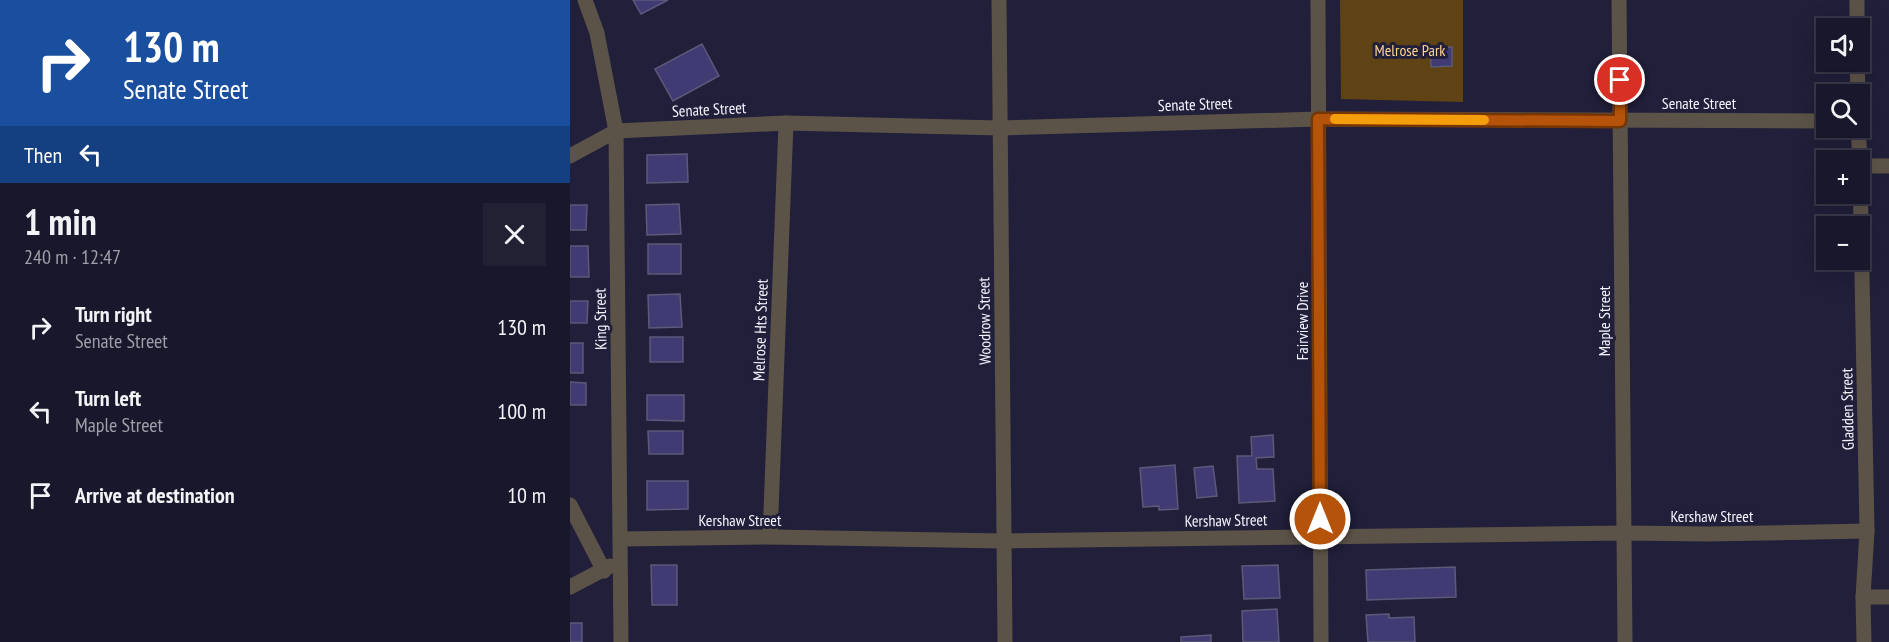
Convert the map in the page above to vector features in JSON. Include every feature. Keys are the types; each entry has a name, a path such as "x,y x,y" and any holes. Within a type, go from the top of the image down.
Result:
{"street":[{"name":"King Street","path":"585,0 597,33 616,131 621,642"},
{"name":"Woodrow Street","path":"999,0 1005,642"},
{"name":"Fairview Drive","path":"1318,0 1321,642"},
{"name":"Maple Street","path":"1619,0 1625,642"},
{"path":"1857,0 1857,18"},
{"name":"Senate Street","path":"570,156 616,131 786,123 1000,128 1318,119 1816,121"},
{"name":"Melrose Hts Street","path":"770,537 786,123"},
{"path":"1870,166 1889,166"},
{"name":"Gladden Street","path":"1861,204 1867,531 1863,597 1864,642"},
{"path":"570,505 604,571"},
{"name":"Kershaw Street","path":"621,539 770,537 1004,541 1867,531"},
{"path":"570,587 604,571 621,558"},
{"path":"1863,597 1889,597"}],"green space":[{"name":"Melrose Park","path":"1340,0 1463,0 1463,102 1341,99"}],"building":[{"path":"633,0 668,0 641,14"},
{"path":"702,44 719,76 673,101 655,69"},
{"path":"1452,47 1452,66 1431,67 1430,48"},
{"path":"687,154 688,182 647,183 647,155"},
{"path":"679,204 681,234 647,235 646,205"},
{"path":"570,205 587,205 586,230 570,230"},
{"path":"648,244 681,244 681,274 648,274"},
{"path":"570,246 588,246 589,277 570,277"},
{"path":"680,294 682,327 649,328 648,295"},
{"path":"570,301 588,301 587,323 570,323"},
{"path":"650,337 683,337 683,362 650,362"},
{"path":"570,343 583,343 583,373 570,373"},
{"path":"570,382 586,383 586,405 570,405"},
{"path":"647,395 684,395 684,421 647,420"},
{"path":"648,431 683,431 683,454 649,454"},
{"path":"1273,435 1274,457 1256,458 1257,469 1273,469 1275,501 1239,503 1237,456 1252,456 1251,437"},
{"path":"1175,465 1178,509 1159,510 1159,506 1143,507 1140,468"},
{"path":"1213,466 1217,496 1197,498 1194,468"},
{"path":"647,481 688,481 688,509 647,510"},
{"path":"651,565 677,565 677,605 652,605"},
{"path":"1278,565 1280,598 1244,599 1242,566"},
{"path":"1455,567 1456,597 1367,600 1366,570"},
{"path":"1277,609 1279,642 1243,642 1242,611"},
{"path":"1389,614 1389,618 1414,617 1415,642 1368,642 1366,615"},
{"path":"570,623 582,623 582,642 570,642"},
{"path":"1211,635 1211,642 1181,642 1181,637"}],"slow traffic":[{"path":"1335,119 1484,120"}],"route":[{"path":"1320,519 1318,119 1620,121 1620,80"}]}
